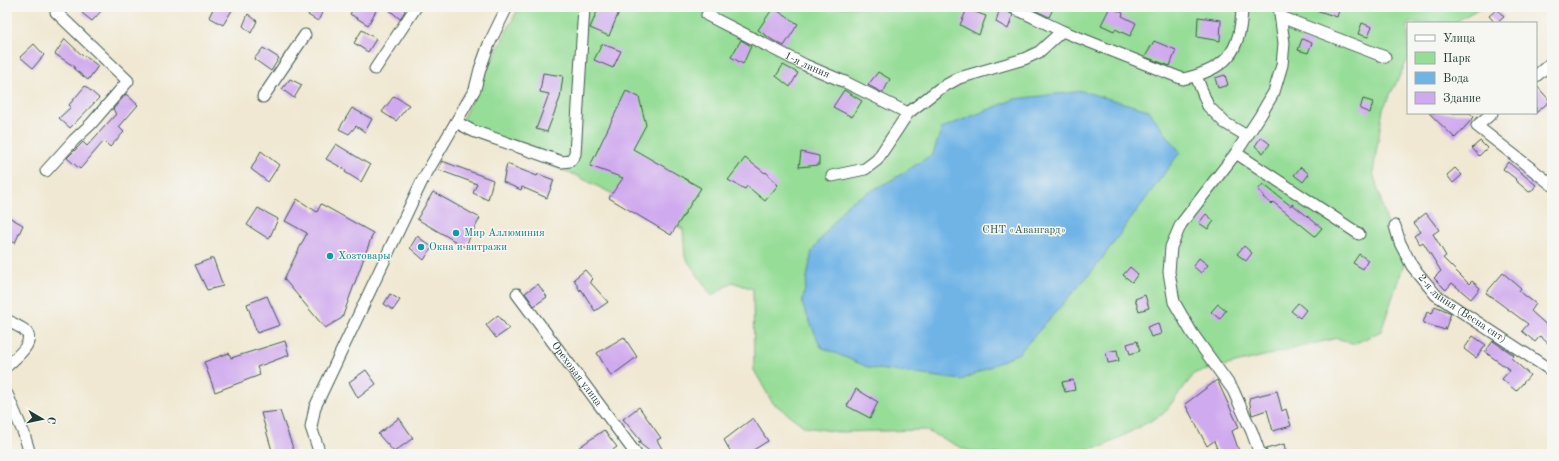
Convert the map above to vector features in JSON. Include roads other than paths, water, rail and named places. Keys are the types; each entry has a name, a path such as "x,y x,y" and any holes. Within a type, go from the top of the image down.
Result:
{"street":[{"path":"375,69 416,7"},
{"path":"320,454 311,427 315,407 422,181 475,89 489,44 507,7"},
{"path":"456,122 473,131 562,162 570,161 575,154 584,7"},
{"path":"1012,7 1062,31 1183,79 1203,75 1224,62 1235,48 1241,24 1242,7"},
{"path":"46,171 74,140 91,124 128,81 56,12"},
{"path":"1280,12 1385,57"},
{"path":"1260,454 1233,390 1192,333 1174,302 1169,272 1171,246 1181,224 1236,153 1274,92 1282,65 1284,44 1280,12"},
{"name":"1-я линия","path":"707,15 805,65 845,82 908,113"},
{"path":"832,176 865,169 877,160 908,113 939,89 959,78 1024,59 1039,52 1062,31"},
{"path":"263,97 305,35"},
{"path":"1537,75 1552,62"},
{"path":"1196,76 1208,106 1224,123 1247,136"},
{"path":"1491,114 1477,126 1552,185"},
{"path":"1236,153 1359,234"},
{"name":"2-я линия (Весна снт)","path":"1395,226 1400,243 1412,266 1436,295 1552,372"},
{"name":"Ореховая улица","path":"517,294 636,454"},
{"path":"7,320 24,330 29,336 29,342 25,348 7,366"},
{"path":"7,394 24,434 30,454"}],"water":[{"path":"1082,91 1148,110 1180,152 1095,268 1019,353 962,380 870,368 821,347 802,304 812,251 847,204 895,178 933,154 942,128 1015,99"}],"place":[{"name":"Мир Аллюминия","path":"456,233"},
{"name":"Окна и витражи","path":"421,247"},
{"name":"Хозтовары","path":"330,256"}],"park label":[{"name":"СНТ «Авангард»","path":"1024,230"}]}
